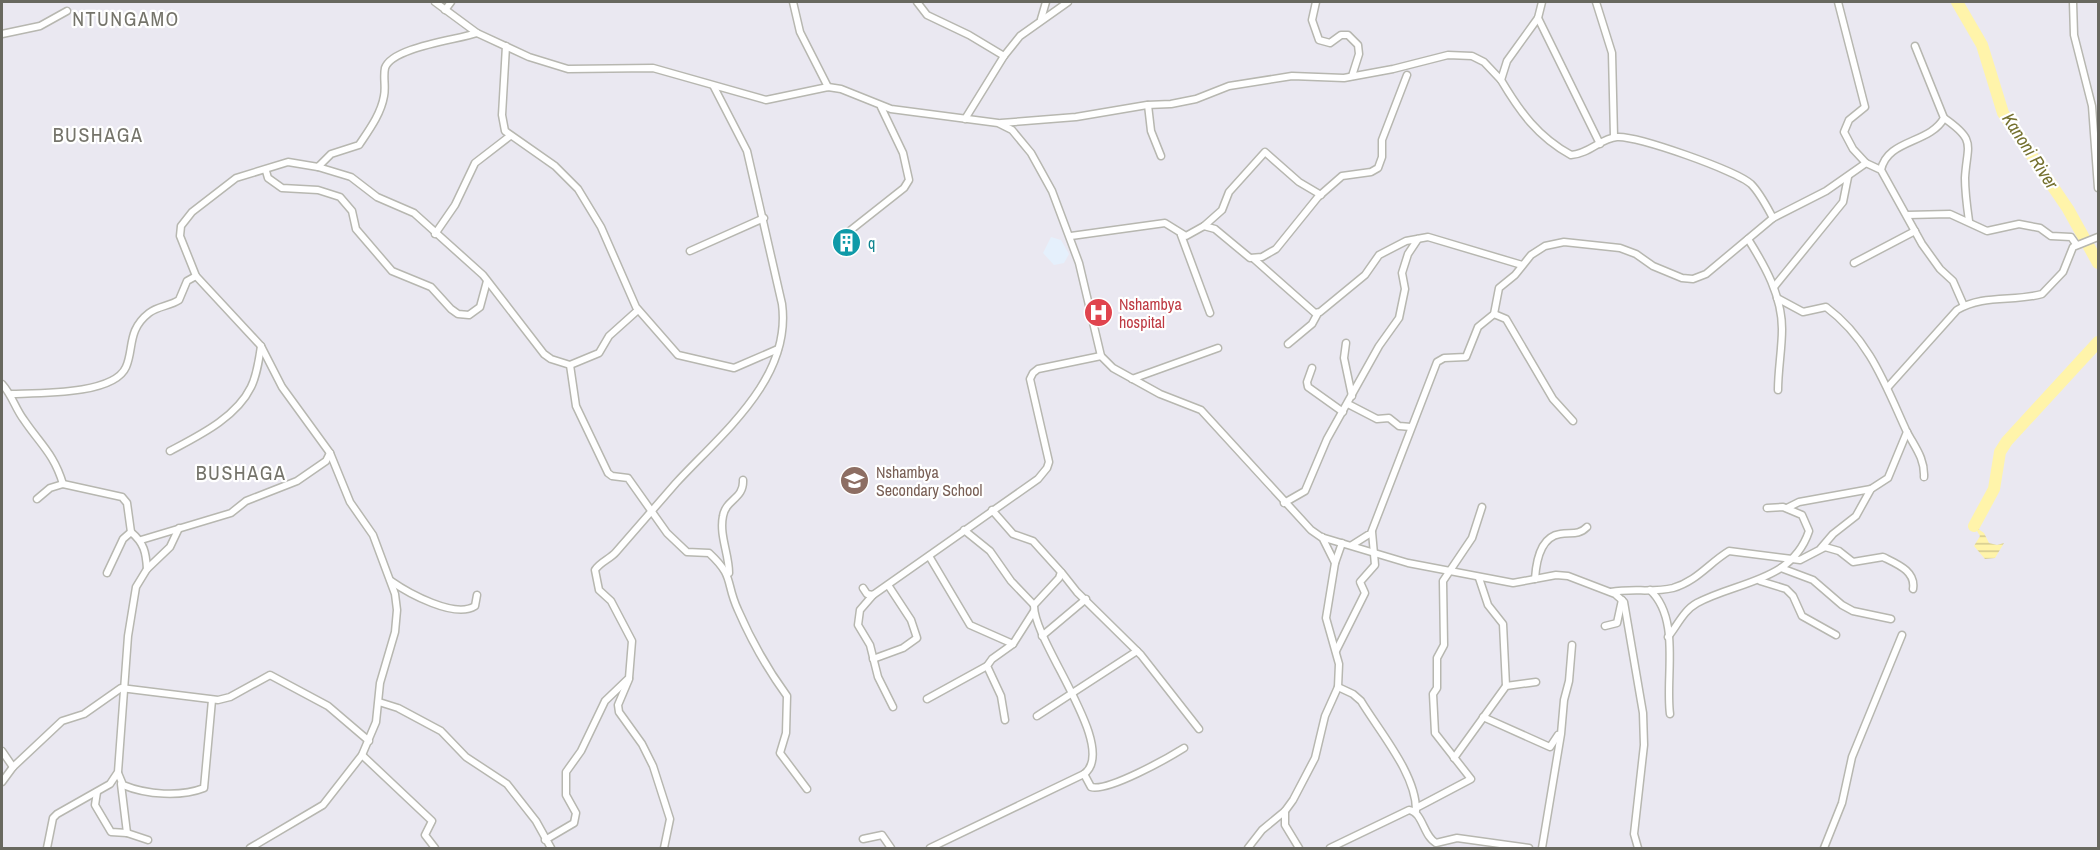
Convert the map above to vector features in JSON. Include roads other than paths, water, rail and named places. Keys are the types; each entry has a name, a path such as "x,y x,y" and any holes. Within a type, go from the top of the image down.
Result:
{"street":[{"path":"435,2 477,33 568,69 653,68 766,100 828,87 842,89 881,107 998,123 1076,117 1189,101 1229,86 1279,78 1352,76 1457,54 1472,56 1484,62 1501,80 1530,123 1557,147 1571,154 1579,154 1614,136 1636,139 1670,149 1738,176 1751,184 1773,218"},
{"path":"445,10 451,2"},
{"path":"793,2 800,32 828,87"},
{"path":"917,2 927,15 969,35 1004,56"},
{"path":"1041,20 1046,2"},
{"path":"965,119 1004,56 1020,36 1068,2"},
{"path":"1316,2 1312,20 1319,40 1330,44 1341,35 1348,35 1358,45 1359,54 1352,76"},
{"path":"1501,80 1507,61 1538,18 1542,2"},
{"path":"1596,2 1605,24 1612,53 1614,136"},
{"path":"1838,2 1865,107 1849,120 1844,132 1853,149 1866,163 1881,170 1934,261 1953,281 1964,306"},
{"path":"2073,2 2072,26 2092,106 2098,188"},
{"path":"2,34 40,26 67,11"},
{"path":"1538,18 1600,144"},
{"path":"318,167 331,154 359,145 381,108 385,91 386,67 394,57 406,51 477,33"},
{"path":"506,46 502,115 505,131 555,166 578,189 601,227 638,310 666,344 685,358 734,368 778,349"},
{"path":"1915,46 1944,118 1959,128 1970,149 1965,176 1969,221"},
{"path":"1254,259 1276,249 1286,240 1298,219 1321,195 1345,175 1371,172 1378,168 1383,136 1407,75"},
{"path":"664,849 670,819 653,766 642,744 619,711 618,705 629,678 632,641 611,601 599,590 595,570 611,558 630,533 653,511 676,483 738,422 764,380 784,329 784,317 764,218 747,151 714,86"},
{"path":"1148,105 1151,131 1161,156"},
{"path":"840,249 839,240 842,237 904,188 909,180 903,153 881,107"},
{"path":"1881,170 1890,152 1931,131 1944,118"},
{"path":"998,123 1012,130 1031,153 1071,236 1101,356 1113,368 1132,379 1160,394 1201,410 1305,525 1321,537 1372,553 1450,572 1513,583 1568,576 1622,599 1631,631 1643,713 1644,745 1635,841 1638,849"},
{"path":"435,234 455,205 475,163 510,136"},
{"path":"1181,235 1190,235 1222,210 1229,192 1265,152 1299,182 1321,195"},
{"path":"250,849 323,806 362,755 376,722 380,683 395,632 397,610 390,581 373,535 350,502 330,453 282,387 261,346 196,276 180,236 185,218 236,178 266,171 288,162 318,167 351,177 377,197 408,208 487,281 544,354 551,359 570,365 599,353 609,336 638,310"},
{"path":"1352,545 1366,537 1373,528 1407,445 1411,427 1437,362 1444,358 1466,357 1478,327 1494,314 1500,288 1515,275 1522,265 1545,246 1564,242 1593,243 1620,248 1636,254 1653,266 1682,278 1693,279 1706,274 1773,218 1811,200 1866,163"},
{"path":"266,171 268,178 282,188 318,190 340,197 352,211 356,229 392,271 431,287 458,314 469,315 480,307 487,281"},
{"path":"1773,287 1843,202 1848,177"},
{"path":"1907,215 1944,213 1969,221 1986,231 2012,224 2032,225 2052,237 2071,237 2076,244"},
{"path":"690,251 764,218"},
{"path":"1071,236 1161,223 1169,224 1181,235 1210,313"},
{"path":"1204,226 1215,229 1245,255 1254,259 1312,311 1318,313"},
{"path":"1854,263 1915,231"},
{"path":"1288,344 1311,324 1318,313 1365,275 1379,255 1389,247 1428,237 1436,238 1522,265"},
{"path":"1888,387 1956,310 1964,306 2042,294 2063,272 2069,253 2076,244 2098,237"},
{"path":"1284,502 1305,491 1317,460 1343,412 1379,346 1401,314 1405,289 1402,273 1408,254 1418,239"},
{"path":"1748,239 1777,298 1782,329 1778,390"},
{"path":"12,394 89,389 115,379 126,369 130,342 143,320 150,312 179,300 187,281 196,276"},
{"path":"1777,298 1803,312 1823,306 1829,309 1866,348 1888,387 1907,432 1918,449 1924,477"},
{"path":"1494,314 1506,319 1557,404 1573,421"},
{"path":"1346,344 1344,360 1352,396"},
{"path":"170,451 220,421 247,395 255,377 261,346"},
{"path":"1132,379 1218,348"},
{"path":"893,707 878,677 870,645 857,620 860,610 873,595 1038,479 1049,462 1030,379 1032,373 1038,369 1101,356"},
{"path":"570,365 576,406 606,469 612,476 628,478 667,533 687,552 709,553 729,577"},
{"path":"1312,368 1307,382 1308,387 1343,412"},
{"path":"2,384 12,394 23,419 56,462 63,484"},
{"path":"1348,404 1377,419 1389,418 1399,426 1411,427"},
{"path":"1787,508 1799,502 1871,489 1888,478 1894,469 1907,432"},
{"path":"141,540 231,513 246,501 297,481 326,461 330,453"},
{"path":"743,480 740,495 725,508 722,517 722,534 729,555 729,577 737,609 749,634 775,682 787,696 786,733 780,753 807,789"},
{"path":"37,499 50,488 63,484 122,496 127,503 131,532 141,540 147,569"},
{"path":"1611,593 1671,588 1684,584 1699,576 1729,550 1792,560 1805,559 1821,549 1833,534 1856,516 1871,489"},
{"path":"1330,849 1405,810 1416,811 1471,778 1435,733 1433,694 1437,688 1437,661 1444,645 1442,585 1472,538 1482,507"},
{"path":"1668,638 1696,603 1729,589 1760,580 1792,560 1804,544 1809,531 1802,515 1787,508 1767,508"},
{"path":"992,510 1013,534 1033,541 1137,651 1199,729"},
{"path":"1535,579 1539,555 1550,539 1559,534 1580,533 1587,527"},
{"path":"127,833 118,772 128,636 136,587 147,569 170,547 179,528"},
{"path":"1336,652 1365,593 1360,582 1375,565 1372,553 1373,528"},
{"path":"930,849 1084,774 1091,767 1091,747 1084,719 1042,636 1034,608 990,551 964,530"},
{"path":"107,573 123,539 131,532"},
{"path":"1321,537 1335,563"},
{"path":"1248,849 1262,830 1285,811 1315,758 1325,716 1338,687 1339,664 1326,618 1335,563 1342,543"},
{"path":"1821,549 1836,549 1855,563 1883,557 1911,575 1915,581 1914,589"},
{"path":"929,556 970,625 1013,644"},
{"path":"1781,568 1814,580 1842,605 1853,611 1891,619"},
{"path":"927,699 987,666 992,659 1013,644 1034,608 1062,573"},
{"path":"1454,758 1506,686 1503,624 1488,605 1479,578"},
{"path":"1760,580 1786,589 1793,596 1802,616 1836,635"},
{"path":"390,581 413,596 460,610 475,606 477,595"},
{"path":"873,659 903,648 917,638 911,620 888,585"},
{"path":"863,588 867,594 873,595"},
{"path":"1649,590 1658,598 1665,611 1670,714"},
{"path":"1042,636 1086,599"},
{"path":"1605,626 1617,623 1622,599"},
{"path":"1824,849 1842,803 1852,757 1902,635"},
{"path":"1542,849 1562,729 1572,645"},
{"path":"1037,716 1137,651"},
{"path":"987,666 1001,696 1005,720"},
{"path":"2,782 13,767 62,721 84,714 124,687 212,700 230,697 266,677 275,676 328,706 369,741"},
{"path":"545,840 574,823 576,813 566,795 566,772 581,751 605,701 629,678"},
{"path":"1506,686 1536,682"},
{"path":"1338,687 1349,691 1360,701 1409,778 1416,811 1429,839 1436,843 1457,838 1529,849"},
{"path":"121,784 129,788 169,794 204,788 207,780 206,743 212,700"},
{"path":"379,702 398,708 441,731 466,757 507,784 536,821 551,849"},
{"path":"1483,717 1550,747 1562,729"},
{"path":"1084,774 1091,787 1100,788 1148,769 1184,748"},
{"path":"2,751 13,767"},
{"path":"362,755 432,821 425,835 435,849"},
{"path":"47,849 53,818 110,784 118,772"},
{"path":"97,792 95,805 107,828 114,834 127,833 148,840"},
{"path":"1285,811 1285,825 1299,849"},
{"path":"863,839 882,835 891,849"},
{"path":"1628,849 1635,841"},
{"path":"1482,842 1488,849"}],"waterway":[{"name":"Kanoni River","path":"1957,2 1982,45 2003,113 2068,209 2098,263"},
{"name":"Kanoni River","path":"1974,526 1994,489 2000,452 2007,441 2098,342"}],"place":[{"name":"q","path":"847,243"},
{"name":"Nshambya hospital","path":"1098,313"},
{"name":"Nshambya Secondary School","path":"855,481"}],"district":[{"name":"NTUNGAMO","path":"126,19"},
{"name":"BUSHAGA","path":"98,135"},
{"name":"BUSHAGA","path":"241,473"}]}
